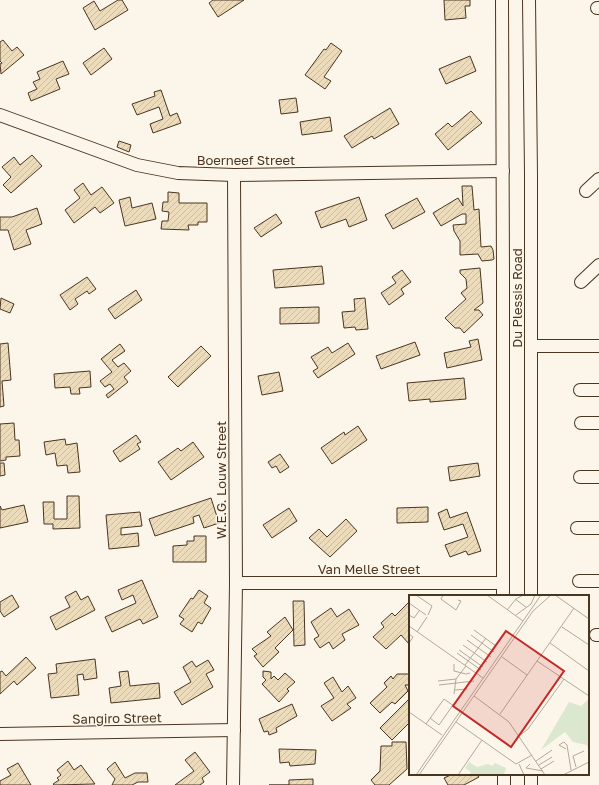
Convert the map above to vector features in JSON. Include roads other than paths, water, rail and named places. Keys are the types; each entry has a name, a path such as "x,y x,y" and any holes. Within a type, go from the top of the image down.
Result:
{"street":[{"name":"Du Plessis Road","path":"502,0 503,595"},
{"name":"Du Plessis Road","path":"529,0 531,595"},
{"name":"Boerneef Street","path":"0,115 137,166 178,173 234,175 502,171"},
{"name":"W.E.G. Louw Street","path":"233,785 236,583 234,175"},
{"path":"586,191 599,179"},
{"path":"581,282 599,265"},
{"path":"531,346 599,346"},
{"path":"580,390 599,390"},
{"path":"581,423 599,423"},
{"path":"580,477 599,477"},
{"path":"577,528 599,528"},
{"path":"578,581 599,582"},
{"name":"Van Melle Street","path":"236,583 502,583"},
{"name":"Sangiro Street","path":"0,734 234,730"}]}
